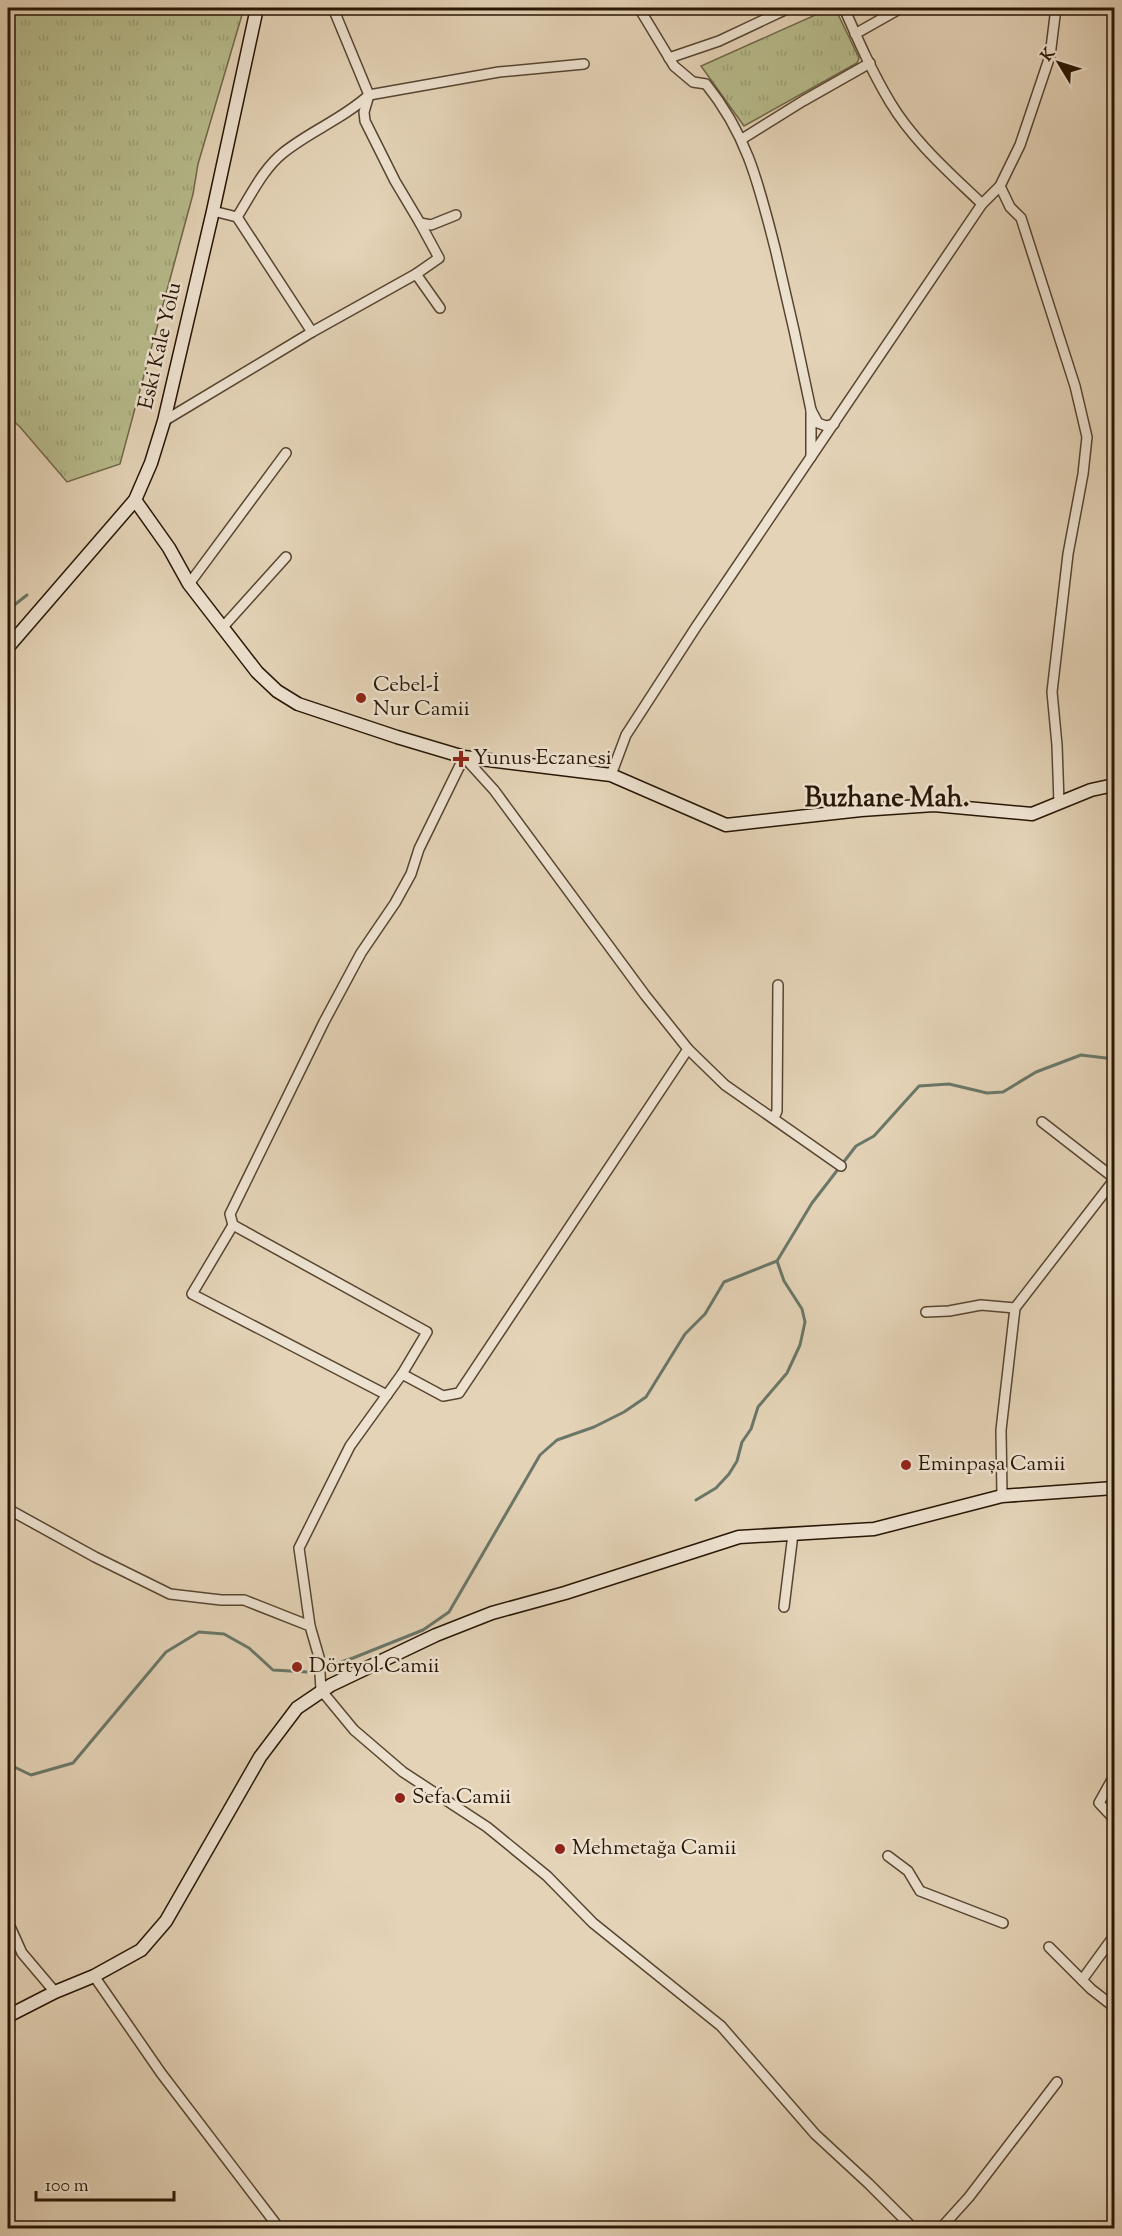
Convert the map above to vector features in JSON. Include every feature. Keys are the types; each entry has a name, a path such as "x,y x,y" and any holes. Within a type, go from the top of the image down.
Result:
{"street":[{"name":"Eski Kale Yolu","path":"8,647 135,500 151,463 164,421 213,212 257,8"},
{"path":"164,421 312,332 416,274 439,258 395,182 365,121 364,112 369,95 333,8"},
{"path":"641,8 674,66 693,82 706,84 725,108 742,139 756,177 785,289 811,410 811,457"},
{"path":"669,58 719,41 789,8"},
{"path":"844,8 891,104 926,148 982,204"},
{"path":"855,34 902,8"},
{"path":"611,775 626,735 982,204 1000,186 1020,145 1050,56 1056,8"},
{"path":"742,139 802,101 870,63"},
{"path":"237,217 270,165 285,151 354,109 369,95 499,72 584,64"},
{"path":"1000,186 1010,207 1022,218 1072,376 1087,437 1083,474 1068,554 1052,692 1059,802"},
{"path":"213,212 237,217 312,332"},
{"path":"420,223 431,225 456,215"},
{"path":"416,274 440,308"},
{"path":"811,410 818,423 826,426 834,424"},
{"path":"189,584 286,453"},
{"path":"135,500 169,548 189,584 257,672 277,691 298,704 397,737 464,756 611,775 726,825 861,810 934,806 1032,813 1091,790 1114,785"},
{"path":"223,627 286,556"},
{"path":"464,756 494,790 645,995 688,1049 725,1084 841,1166"},
{"path":"387,1395 192,1294 233,1225 230,1214 319,1031 361,953 395,903 411,873 419,849 464,756"},
{"path":"774,1118 777,1111 778,985"},
{"path":"402,1374 443,1396 459,1393 688,1049"},
{"path":"1002,1496 1002,1430 1015,1308 1114,1179 1042,1122"},
{"path":"233,1225 428,1332 402,1374 351,1446 299,1548 310,1626 319,1657 321,1685 354,1730 403,1772 487,1827 547,1876 593,1923 721,2026 815,2134 913,2229"},
{"path":"926,1312 949,1311 981,1305 1015,1308"},
{"path":"8,2016 94,1976 141,1950 166,1921 260,1758 297,1708 321,1685 492,1613 565,1593 739,1537 874,1529 1002,1496 1114,1488"},
{"path":"8,1509 95,1557 170,1594 221,1600 244,1600 310,1626"},
{"path":"784,1607 793,1534"},
{"path":"1114,1776 1099,1803 1114,1819"},
{"path":"888,1856 908,1871 920,1891 1003,1923"},
{"path":"8,1922 22,1953 56,1992"},
{"path":"1082,1980 1114,1936"},
{"path":"1049,1947 1082,1980 1114,2007"},
{"path":"94,1976 161,2073 279,2229"},
{"path":"941,2229 969,2197 1057,2082"}],"green space":[{"path":"8,8 244,8 198,164 193,194 120,464 67,482 8,416"},
{"path":"835,8 859,58 857,63 744,126 701,66"}],"waterway":[{"path":"8,610 27,595"},
{"path":"323,1668 423,1630 449,1612 540,1455 557,1440 594,1427 624,1412 646,1397 685,1334 705,1314 724,1282 777,1261 812,1203 856,1146 874,1136 919,1086 949,1084 987,1093 1003,1092 1036,1072 1081,1055 1114,1059"},
{"path":"696,1500 716,1488 729,1474 737,1461 742,1442 751,1429 758,1407 787,1373 800,1345 805,1322 802,1309 784,1281 777,1261"},
{"path":"8,1764 31,1775 73,1763 166,1652 199,1632 224,1634 249,1648 273,1670 308,1672 317,1669"}],"place":[{"name":"Cebel-İ Nur Camii","path":"361,698"},
{"name":"Yunus Eczanesi","path":"461,759"},
{"name":"Eminpaşa Camii","path":"906,1465"},
{"name":"Dörtyol Camii","path":"297,1667"},
{"name":"Sefa Camii","path":"400,1798"},
{"name":"Mehmetağa Camii","path":"560,1849"}],"district":[{"name":"Buzhane Mah.","path":"887,799"}]}
